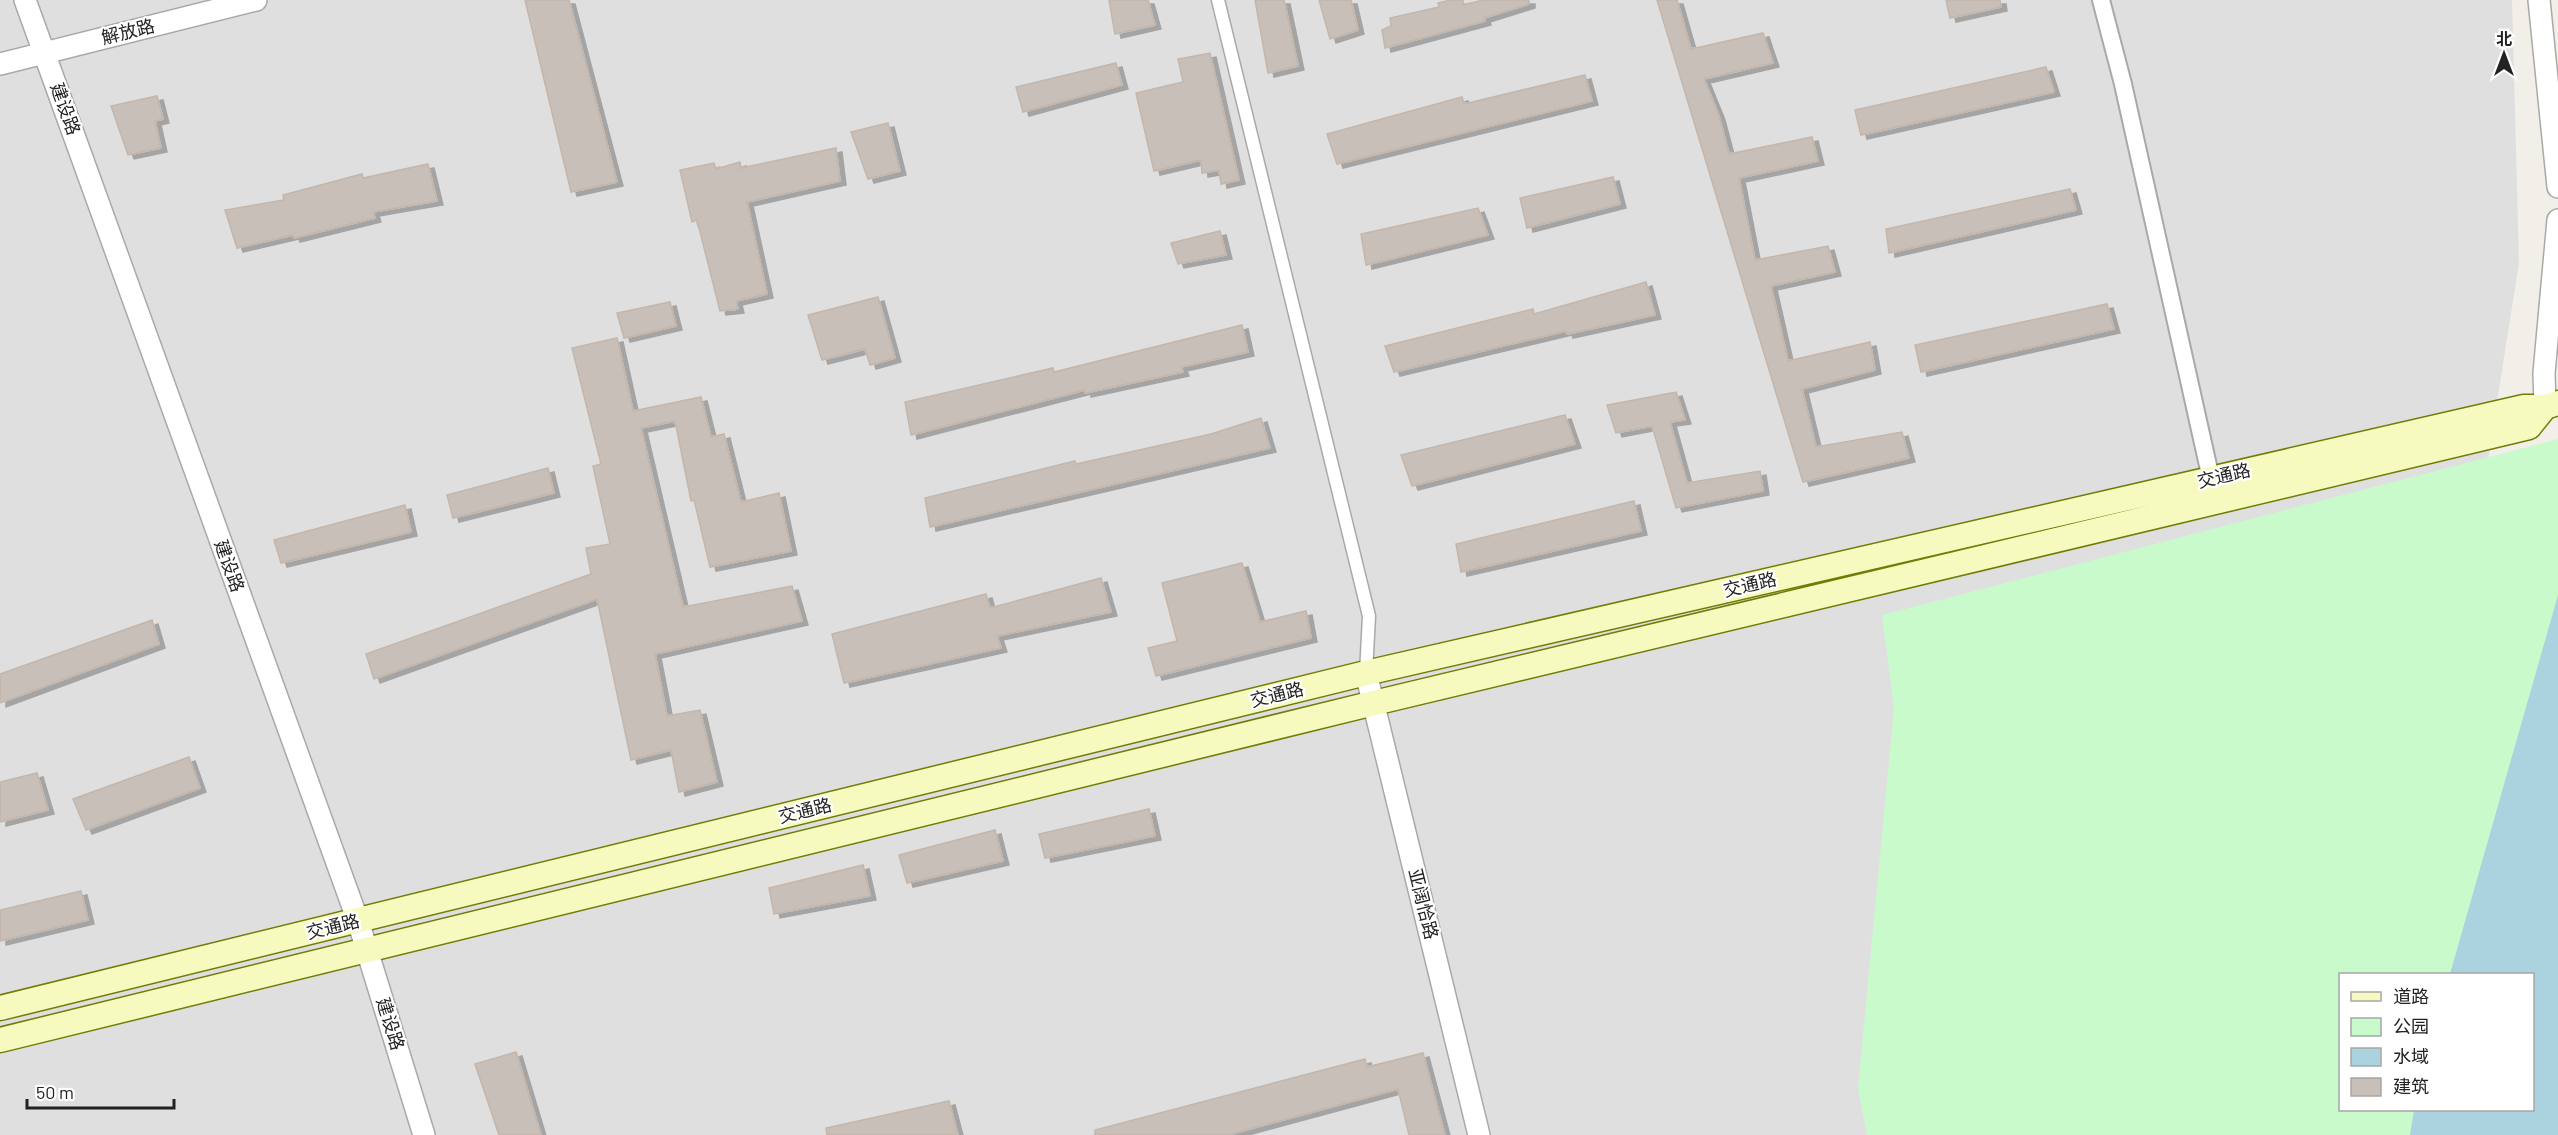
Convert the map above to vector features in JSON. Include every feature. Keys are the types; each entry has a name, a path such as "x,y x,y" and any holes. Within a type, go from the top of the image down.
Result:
{"main road":[{"name":"交通路","path":"0,1008 1366,673 2524,407 2551,405"},
{"path":"0,1040 1374,703 2529,427 2551,405"}],"street":[{"name":"建设路","path":"25,0 358,921 424,1135"},
{"name":"解放路","path":"0,64 256,0"},
{"path":"1218,0 1369,616 1366,673"},
{"path":"2101,0 2123,84 2211,479"},
{"path":"2539,0 2558,187"},
{"path":"2551,405 2544,374 2558,219"},
{"name":"亚阔恰路","path":"1366,673 1479,1135"}],"shaded area":[{"path":"0,0 2512,0 2519,263 2409,958 2339,973 2339,1111 2363,1135 0,1135"}],"green space":[{"path":"2558,439 2558,1135 1867,1135 1858,1088 1894,708 1882,615"}],"water":[{"path":"2558,595 2558,1135 2410,1135 2414,1111 2534,1111 2534,973 2450,973"}],"building":[{"path":"525,0 569,0 617,182 571,192"},
{"path":"1109,0 1148,0 1155,25 1115,34"},
{"path":"1255,0 1284,0 1298,66 1268,73"},
{"path":"1319,0 1351,0 1358,30 1330,39"},
{"path":"1463,0 1463,5 1483,0 1529,0 1529,4 1484,18 1485,21 1385,48 1382,30 1391,26 1390,18 1439,7 1438,3"},
{"path":"1657,0 1677,0 1691,49 1763,33 1773,63 1704,79 1719,116 1729,154 1812,137 1818,161 1739,178 1755,260 1828,246 1835,272 1771,286 1788,361 1870,342 1875,370 1802,389 1816,447 1902,432 1909,458 1803,482"},
{"path":"1946,0 2000,0 2001,7 1950,18"},
{"path":"1210,53 1239,180 1221,184 1219,170 1202,173 1201,160 1154,171 1136,93 1183,82 1178,59"},
{"path":"1116,63 1122,85 1023,112 1016,87"},
{"path":"2046,67 2054,92 1861,135 1855,110"},
{"path":"1585,75 1592,101 1337,164 1327,134 1462,97 1464,104"},
{"path":"157,96 163,119 155,121 161,148 128,155 111,106"},
{"path":"888,123 900,171 868,179 851,132"},
{"path":"836,148 840,181 747,202 767,294 736,301 738,309 720,311 697,220 692,222 680,170 714,163 716,169 740,162 741,168"},
{"path":"428,164 437,201 373,212 375,218 294,238 293,235 237,248 225,210 284,200 283,195 362,174 363,178"},
{"path":"1613,177 1620,204 1527,228 1520,198"},
{"path":"2070,189 2076,210 1889,253 1886,229"},
{"path":"1478,208 1488,235 1366,265 1361,234"},
{"path":"1220,231 1226,255 1178,264 1171,243"},
{"path":"1646,282 1655,315 1567,334 1566,331 1394,372 1385,346 1533,309 1534,314"},
{"path":"878,297 895,358 870,365 865,349 822,360 808,315"},
{"path":"670,302 676,326 624,338 617,313"},
{"path":"2107,304 2114,329 1921,372 1915,345"},
{"path":"1242,325 1248,352 1181,367 1183,372 1085,393 1085,390 911,435 905,402 1053,368 1054,372"},
{"path":"617,338 633,411 701,397 711,437 724,434 741,502 779,493 791,551 710,567 694,500 691,501 675,421 641,428 683,607 792,586 802,621 655,654 667,716 700,710 717,782 679,792 671,750 631,760 597,599 374,679 366,654 591,574 586,548 610,544 593,466 601,464 572,348"},
{"path":"1676,392 1685,420 1670,422 1687,483 1760,471 1763,491 1676,508 1652,426 1616,433 1607,405"},
{"path":"1565,415 1575,444 1412,486 1401,455"},
{"path":"1261,418 1270,448 930,527 925,498 1075,461 1076,464 1211,434"},
{"path":"548,468 554,493 453,518 447,495"},
{"path":"1634,501 1641,531 1461,572 1456,544"},
{"path":"405,505 411,532 281,563 274,540"},
{"path":"1242,563 1260,622 1306,611 1311,638 1156,676 1148,648 1177,641 1162,583"},
{"path":"1101,578 1111,612 997,636 1001,648 844,683 832,634 986,594 990,608"},
{"path":"152,620 159,644 0,703 0,674"},
{"path":"189,757 200,788 86,830 73,799"},
{"path":"37,773 48,810 0,822 0,782"},
{"path":"1149,809 1155,836 1045,858 1039,834"},
{"path":"995,830 1003,861 907,883 899,855"},
{"path":"863,865 870,896 774,914 769,888"},
{"path":"81,891 88,920 0,941 0,910"},
{"path":"516,1052 541,1135 499,1135 475,1064"},
{"path":"1423,1053 1445,1135 1409,1135 1398,1089 1228,1135 1095,1135 1095,1130 1365,1059 1367,1067"},
{"path":"949,1101 958,1135 827,1135 826,1128"}]}
